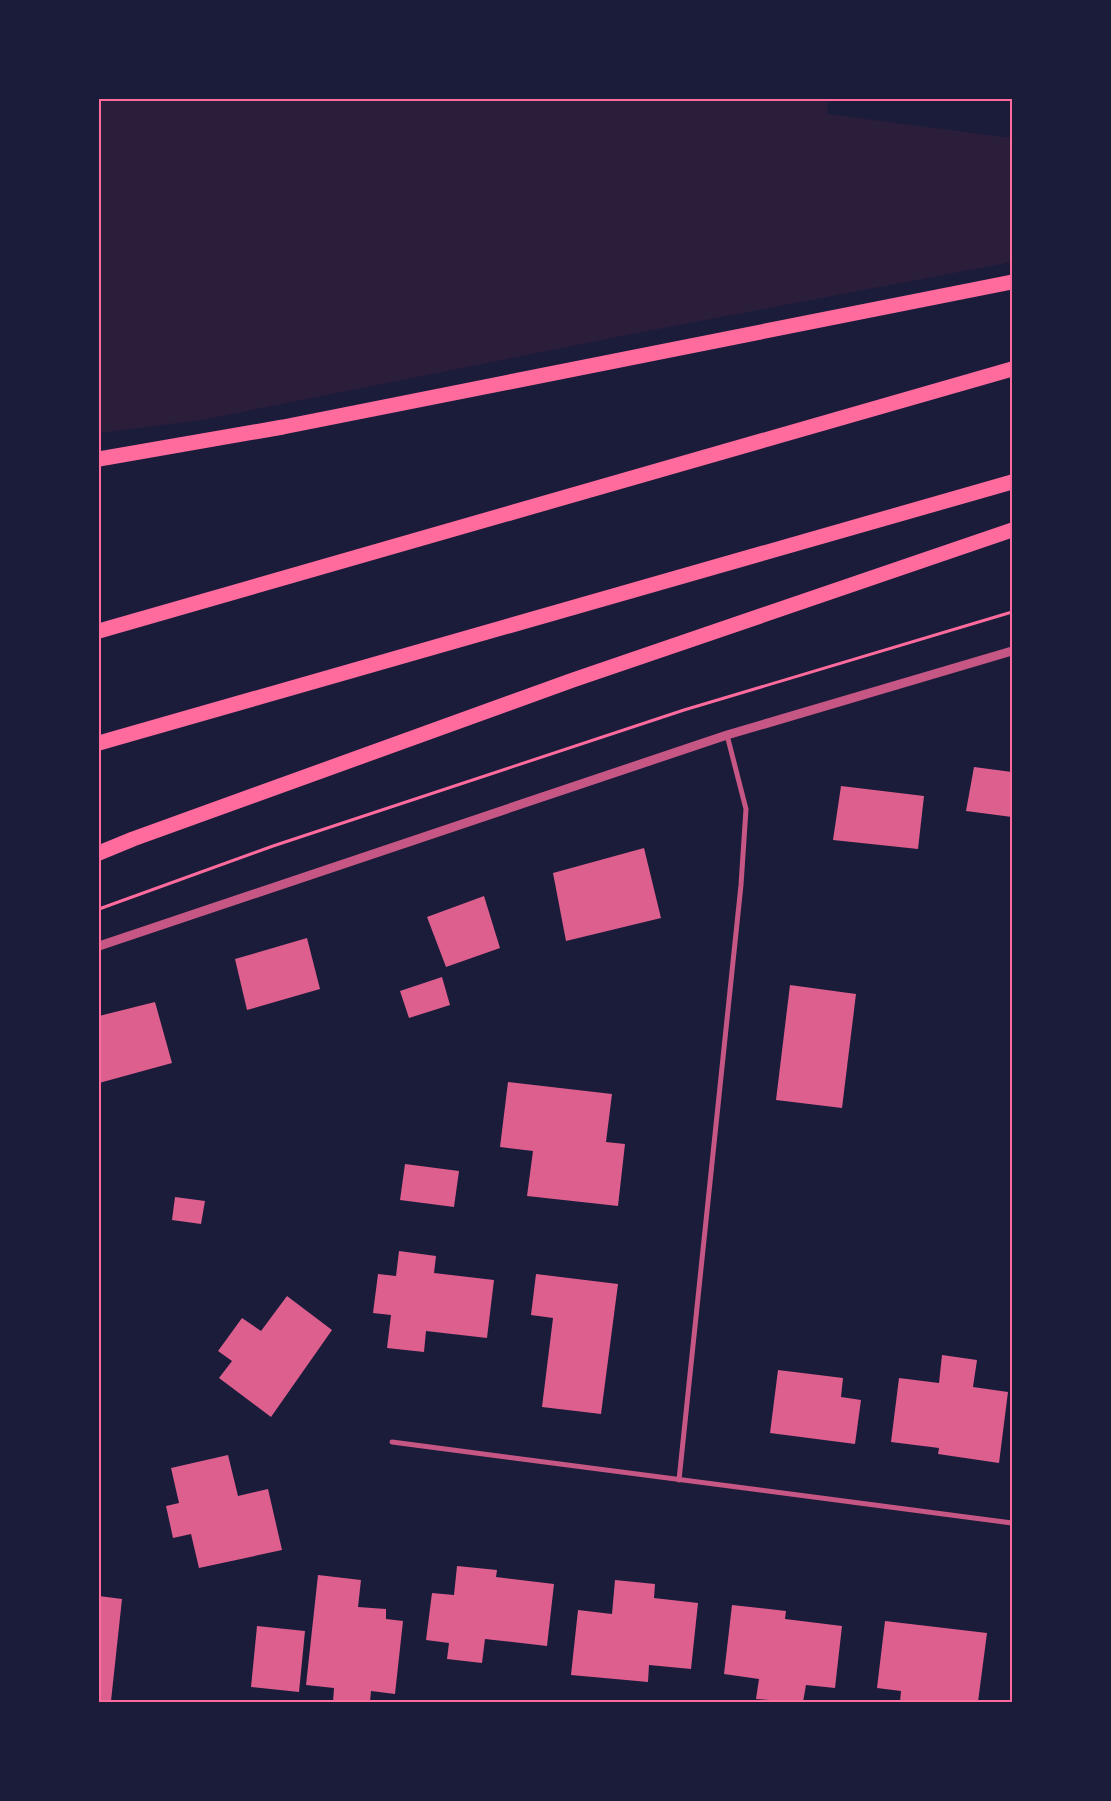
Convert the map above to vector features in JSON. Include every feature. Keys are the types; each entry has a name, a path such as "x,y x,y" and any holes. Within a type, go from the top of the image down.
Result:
{"highway":[{"path":"99,459 283,427 1012,282"},
{"path":"99,631 1012,370"},
{"path":"99,744 1012,482"},
{"path":"99,853 573,680 1012,530"}],"street":[{"path":"99,946 728,735 1012,651"},
{"path":"679,1480 741,885 746,809 728,735"},
{"path":"392,1442 1012,1522"}],"path":[{"path":"99,909 273,846 675,713 1012,612"}],"shaded area":[{"path":"99,99 828,99 827,114 1012,138 1012,262 637,333 202,420 99,433"}],"building":[{"path":"974,767 1012,772 1012,817 966,811"},
{"path":"841,786 924,796 918,849 833,840"},
{"path":"644,848 661,918 566,941 553,873"},
{"path":"484,896 500,948 446,967 427,917"},
{"path":"307,938 320,989 247,1010 235,959"},
{"path":"442,977 450,1005 409,1018 400,991"},
{"path":"790,985 856,994 842,1108 776,1100"},
{"path":"155,1002 172,1063 99,1083 99,1016"},
{"path":"508,1082 612,1094 606,1142 625,1144 618,1206 527,1196 533,1151 500,1147"},
{"path":"405,1164 459,1171 454,1207 400,1200"},
{"path":"175,1197 205,1201 201,1224 172,1220"},
{"path":"399,1251 436,1256 434,1273 494,1280 487,1338 426,1331 424,1352 387,1348 391,1315 373,1313 378,1274 396,1276"},
{"path":"536,1274 618,1284 601,1414 542,1407 553,1318 531,1315"},
{"path":"287,1296 332,1330 271,1417 219,1378 232,1361 218,1351 242,1318 261,1331"},
{"path":"942,1355 977,1360 973,1387 1008,1392 999,1463 938,1454 939,1448 891,1442 899,1378 939,1383"},
{"path":"778,1370 843,1378 841,1397 861,1400 855,1444 770,1433"},
{"path":"228,1455 238,1496 268,1489 282,1550 199,1568 191,1534 173,1538 166,1506 179,1503 171,1468"},
{"path":"457,1566 497,1570 496,1577 554,1584 547,1646 485,1639 482,1663 447,1659 449,1643 426,1640 432,1593 454,1595"},
{"path":"318,1575 361,1580 358,1607 386,1609 386,1619 403,1621 395,1694 371,1691 370,1702 333,1702 334,1688 306,1685"},
{"path":"615,1580 655,1584 654,1598 698,1603 691,1669 649,1665 648,1682 571,1675 578,1610 612,1614"},
{"path":"99,1596 122,1599 111,1701 99,1700"},
{"path":"732,1605 786,1611 785,1619 842,1626 835,1688 806,1685 803,1702 756,1699 759,1679 724,1674"},
{"path":"885,1621 987,1633 978,1702 900,1702 901,1691 877,1688"},
{"path":"257,1626 305,1631 299,1692 251,1687"}]}
